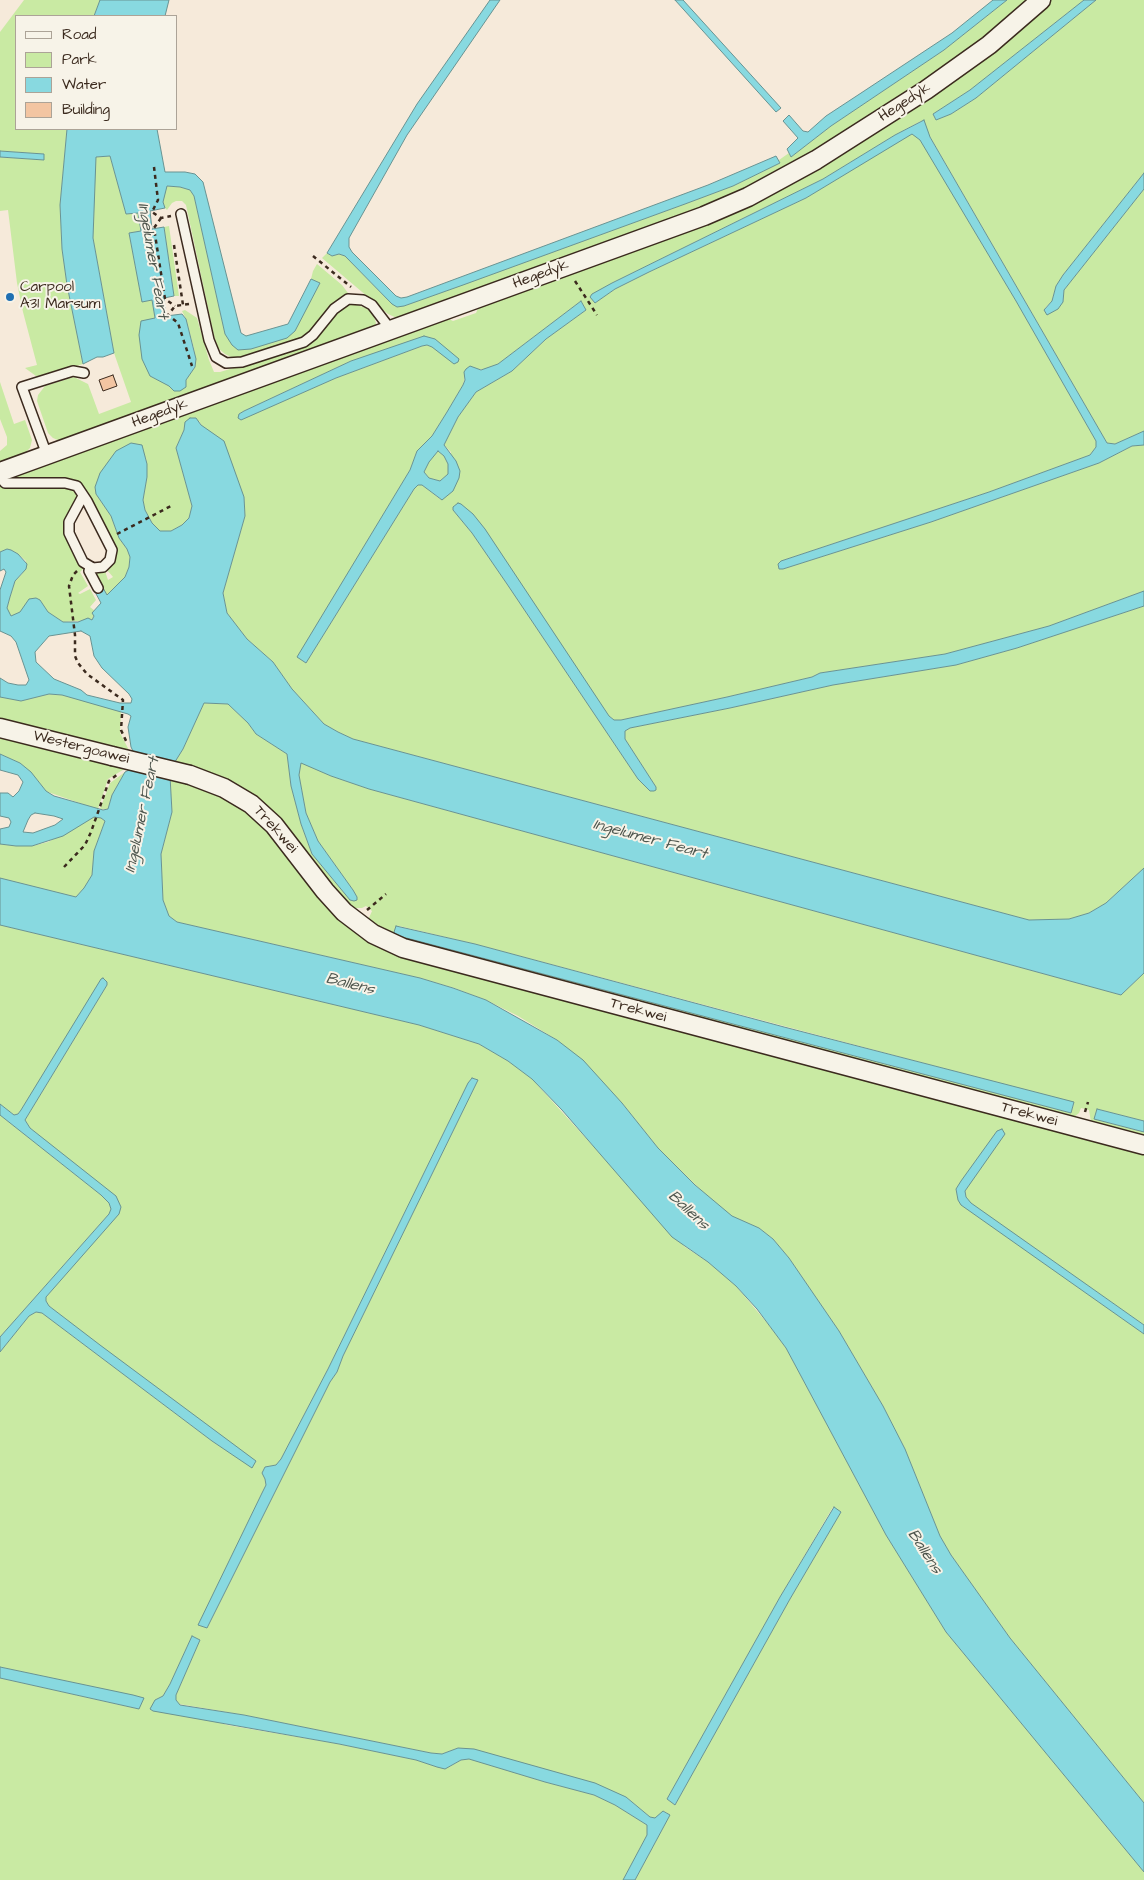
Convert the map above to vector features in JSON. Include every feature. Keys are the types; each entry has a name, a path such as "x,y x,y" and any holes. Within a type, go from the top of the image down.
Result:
{"street":[{"name":"Hegedyk","path":"0,472 725,208 794,173 870,127 968,62 1041,0"},
{"name":"Westergoawei","path":"0,728 190,775"},
{"name":"Trekwei","path":"190,775 224,788 251,804 274,825 325,891 344,912 373,934 403,948 1144,1145"}],"lane":[{"path":"182,214 200,302 212,348 216,357 226,363 242,362 304,342 313,334 328,314 348,300 363,300 378,312 391,330"},
{"path":"47,455 22,387 73,372 84,373"},
{"path":"0,478 5,483 71,483 77,486 112,550 112,556 107,564 98,568 88,566"},
{"path":"83,496 71,517 68,527 72,540 88,566 98,588"}],"path":[{"path":"154,167 158,200 151,210 161,218"},
{"path":"182,214 161,218 154,228 165,299 175,306 200,302"},
{"path":"173,236 183,305"},
{"path":"314,256 350,285 363,300"},
{"path":"567,266 597,315"},
{"path":"175,306 168,316 178,323 192,366"},
{"path":"116,534 171,506"},
{"path":"88,566 73,575 69,582 75,635 75,656 87,674 123,700 121,730 129,746"},
{"path":"64,867 85,845 96,820 108,781 120,773"},
{"path":"369,908 386,894"},
{"path":"1086,1109 1088,1102"}],"green space":[{"path":"24,0 100,0 94,15 15,15 15,130 67,130 60,205 62,249 67,285 83,364 42,377 36,376 25,368 37,365 17,283 8,210 0,211 0,157 44,160 44,154 0,151 0,32"},
{"path":"1007,0 1031,0 971,51 822,149 739,194 399,319 388,314 322,258 327,253 332,256 339,254 345,256 392,304 404,306 733,186 780,163 779,160 789,153 791,157 831,126 944,50"},
{"path":"1051,0 1084,0 970,90 933,114 936,120 951,114 976,98 1096,0 1144,0 1144,173 1063,275 1056,286 1052,301 1045,308 1063,302 1064,290 1144,189 1144,431 1115,444 1107,443 921,121 823,179 612,283 595,303 615,289 649,272 806,198 907,135 915,135 920,139 1016,301 1096,441 1096,447 1090,455 989,492 781,561 778,564 779,569 931,522 1099,463 1132,446 1144,445 1144,591 1049,626 945,654 820,673 812,677 727,697 614,720 609,716 455,505 453,510 472,533 638,779 656,787 625,739 625,731 630,728 833,685 956,665 1017,648 1144,606 1144,868 1106,903 1089,913 1069,919 1029,920 353,739 338,732 324,724 292,689 273,662 247,639 227,613 223,593 245,516 244,497 199,421 184,425 184,430 176,448 192,506 189,518 182,525 171,531 160,531 152,523 145,510 143,500 147,477 146,457 96,494 111,516 119,538 130,557 125,577 107,596 95,573 105,571 108,580 113,577 107,570 115,562 117,549 88,495 79,483 71,479 6,479 445,317 453,321 476,313 480,304 719,217 1035,15","holes":["581,301 586,310 546,339 512,371 476,392 458,417 444,445 451,452 447,496 440,499 422,485 418,485 414,489 306,663 298,657 410,470 417,451 432,436 463,385 465,376 475,369 488,369 498,364","435,339 432,347 422,346 336,378 240,420 239,414 244,411 351,361"]},
{"path":"110,156 126,214 138,213 141,231 129,233 142,301 152,300 155,319 150,376 170,386 186,383 195,367 194,349 182,311 185,310 197,318 214,372 220,372 307,346 315,339 336,312 348,305 357,305 373,313 376,323 374,329 60,441 53,438 48,433 37,401 38,395 45,386 74,377 88,384 99,414 131,402 114,353 93,238 95,157"},
{"path":"166,186 190,190 194,196 225,334 287,338 320,284 311,279 317,264 342,285 348,293 330,306 310,332 301,339 242,358 233,358 225,354 218,348 214,336 186,205 182,201 176,201 167,210 163,202"},
{"path":"169,226 179,296 174,296 164,227"},
{"path":"0,382 14,424 25,420 32,440 30,448 22,456 0,464 0,451 7,445 7,437 0,419"},
{"path":"438,451 444,456 448,464 448,474 440,481 429,478 424,472 429,461"},
{"path":"0,486 18,488 65,487 71,488 76,494 76,500 64,521 63,528 64,535 83,569 80,572 88,586 78,593 80,594 90,589 96,600 90,607 95,611 92,620 63,622 48,612 40,600 16,615 11,616 8,613 7,608 15,581 22,574 26,561 11,550 7,549 0,552"},
{"path":"49,694 80,699 121,711 120,733 130,752 0,723 0,697 21,701"},
{"path":"204,703 228,704 248,723 256,734 287,754 291,786 301,824 312,854 350,900 353,901 357,897 318,841 306,813 299,775 301,762 331,776 369,789 1121,995 1144,973 1144,1121 1097,1109 1095,1119 1144,1132 1144,1141 1091,1122 1089,1110 1081,1108 1079,1113 1073,1118 387,935 368,920 372,911 366,906 351,908 343,903 284,825 261,802 229,780 173,765 183,749","holes":["399,926 475,944 1074,1103 1071,1113 395,935"]},
{"path":"0,733 126,768 108,779 98,809 45,791 39,782 20,763 0,754"},
{"path":"125,772 112,795 108,809 100,809 110,783"},
{"path":"170,776 246,806 354,928 1144,1149 1144,1325 971,1204 966,1197 965,1191 999,1129 956,1189 958,1200 962,1205 1144,1334 1144,1803 1010,1638 951,1555 940,1536 905,1449 883,1406 839,1331 789,1258 773,1239 759,1228 732,1217 711,1200 658,1148 622,1103 557,1040 518,1016 486,1000 420,978 177,922 169,916 163,900 161,854 172,812"},
{"path":"94,817 105,821 94,851 92,875 76,897 0,878 0,844 32,846 48,842"},
{"path":"0,925 419,1025 479,1044 508,1061 532,1079 685,1247 708,1262 736,1286 768,1324 786,1348 886,1535 946,1632 1144,1872 1144,1880 635,1880 670,1815 664,1811 656,1819 650,1817 626,1797 458,1748 442,1754 431,1753 244,1715 179,1704 176,1700 176,1695 200,1640 192,1636 170,1684 163,1696 155,1700 227,1725 339,1744 416,1760 437,1767 449,1767 461,1760 478,1761 594,1795 615,1805 647,1825 647,1835 623,1880 0,1880 0,1678 138,1709 143,1698 0,1667 0,1352 29,1316 36,1312 42,1313 212,1441 252,1467 49,1306 46,1301 46,1297 121,1207 30,1128 25,1120 107,985 107,982 18,1114 14,1115 0,1104","holes":["472,1078 478,1080 343,1356 337,1372 330,1382 207,1628 199,1625 266,1485 262,1473 265,1467 276,1465 281,1459 328,1369","833,1507 841,1512 675,1805 667,1799 780,1597"]},
{"path":"0,1115 101,1195 109,1203 111,1209 109,1214 0,1337"}],"water":[{"path":"100,0 169,0 165,15 94,15"},
{"path":"490,0 500,0 407,135 349,238 349,247 352,252 396,296 401,298 407,297 708,185 776,156 780,163 733,186 463,285 397,307 345,256 339,254 332,256 327,253 417,104"},
{"path":"675,0 683,0 781,108 776,112"},
{"path":"993,0 1007,0 944,50 831,126 791,157 787,149 798,138 783,121 789,115 803,131 808,132 826,116 952,33"},
{"path":"1084,0 1096,0 976,98 951,114 936,120 933,114 970,90"},
{"path":"924,120 930,137 1107,443 1115,444 1144,431 1144,445 1132,446 1099,463 931,522 779,569 778,564 781,561 989,492 1090,455 1096,447 1096,441 1016,301 920,140 912,134 806,198 649,272 615,289 595,303 590,297 612,283 823,179 895,135"},
{"name":"Ingelumer Feart","path":"67,130 157,130 165,172 195,174 203,182 241,333 246,336 288,324 311,279 320,283 295,331 287,338 251,349 238,350 232,345 225,334 194,196 190,190 167,186 163,202 165,208 150,211 152,229 164,227 174,296 164,298 166,316 182,314 186,319 196,359 195,367 186,380 186,387 180,391 174,391 169,386 150,376 142,359 139,335 141,321 155,318 152,300 142,302 129,233 141,231 138,213 126,214 110,156 96,157 93,238 114,353 97,357 83,364 67,285 62,249 60,205"},
{"path":"0,151 44,154 44,160 0,157"},
{"path":"1144,173 1144,189 1064,290 1063,302 1058,309 1047,315 1044,310 1052,301 1056,286 1063,275"},
{"path":"581,301 586,310 546,339 512,371 476,392 458,417 444,445 456,461 460,471 453,491 442,500 422,485 418,485 414,489 306,663 297,657 410,470 417,451 432,436 463,385 465,380 464,372 470,366 481,370 498,364","holes":["438,451 444,456 448,464 448,474 440,481 429,478 424,472 429,462"]},
{"path":"424,336 435,339 459,359 458,362 454,364 432,347 422,346 336,378 241,420 238,418 239,414 244,411 351,361"},
{"path":"190,418 196,418 201,425 224,441 244,497 245,516 223,593 227,613 247,639 273,662 292,689 324,724 353,739 1029,920 1069,919 1089,913 1106,903 1144,868 1144,973 1121,995 369,789 301,763 299,775 306,813 318,841 357,897 357,900 354,901 350,900 312,854 301,824 291,786 287,754 256,734 248,723 228,704 204,703 183,749 173,765 170,776 172,812 161,854 163,900 169,916 177,922 420,978 453,988 486,1000 557,1040 583,1060 622,1103 658,1148 695,1185 732,1216 759,1228 773,1239 789,1258 839,1331 883,1406 905,1449 940,1536 951,1555 1010,1638 1144,1803 1144,1872 946,1632 886,1535 786,1348 757,1309 736,1286 708,1262 672,1237 562,1110 532,1079 508,1061 479,1044 419,1025 0,925 0,878 76,897 92,875 94,851 105,821 94,817 63,836 32,846 0,844 0,829 9,827 11,822 9,818 0,816 0,793 8,793 13,797 19,791 23,782 18,775 0,770 0,754 20,763 31,772 46,791 54,796 103,810 108,809 112,795 125,772 129,770 133,751 128,727 131,716 128,714 62,695 49,694 21,701 0,697 0,678 8,683 18,685 26,685 29,680 16,642 11,636 0,631 0,590 6,572 4,569 0,571 0,552 7,549 11,550 18,554 27,564 26,569 15,581 10,597 7,608 11,616 20,612 29,599 36,598 40,600 48,612 63,622 78,622 88,618 92,620 94,616 92,613 101,603 94,590 102,586 107,595 125,577 130,557 119,538 111,516 96,494 95,487 100,473 116,451 131,443 142,445 147,464 143,500 145,510 152,523 160,531 171,531 182,525 189,518 192,506 176,448 184,430 185,422","holes":["81,631 90,636 94,656 102,668 129,694 132,699 131,703 120,703 87,695 81,690 54,679 36,662 35,652 49,636","35,813 54,816 63,819 55,825 33,833 23,832 31,815"]},
{"path":"458,503 473,514 485,529 609,716 614,720 727,697 812,677 820,673 945,654 1049,626 1144,591 1144,606 1017,648 956,665 833,685 630,728 625,731 625,739 656,787 656,790 650,791 638,779 472,533 453,510 453,507"},
{"path":"396,926 475,944 1074,1102 1071,1113 395,935"},
{"path":"103,978 107,985 25,1120 30,1128 116,1196 121,1207 119,1214 46,1297 46,1301 49,1306 100,1345 256,1461 252,1468 212,1441 42,1313 36,1312 29,1316 0,1352 0,1337 109,1214 111,1209 109,1203 101,1195 0,1115 0,1104 14,1115 18,1114"},
{"path":"472,1078 478,1080 343,1356 337,1372 330,1382 207,1628 198,1625 266,1485 262,1473 265,1467 276,1465 281,1459 328,1369"},
{"path":"1097,1109 1144,1121 1144,1132 1094,1119"},
{"path":"1002,1129 1005,1134 965,1191 966,1197 971,1203 1144,1325 1144,1334 961,1205 956,1189 997,1131"},
{"path":"834,1507 841,1512 675,1805 667,1799 780,1597"},
{"path":"192,1636 200,1640 176,1695 176,1700 180,1705 244,1715 431,1753 442,1754 458,1748 474,1749 595,1783 626,1797 650,1817 655,1818 663,1811 670,1815 635,1880 623,1880 647,1835 647,1825 615,1805 594,1795 469,1759 461,1760 445,1769 416,1760 339,1744 153,1711 150,1709 155,1700 163,1696 170,1684"},
{"path":"0,1667 144,1698 139,1709 0,1678"}],"building":[{"path":"113,375 117,386 103,391 99,380"}],"place":[{"name":"Carpool A31 Marsum","path":"10,297"}],"water label":[{"name":"Ballens","path":"350,985"},
{"name":"Ballens","path":"688,1211"},
{"name":"Ballens","path":"924,1552"}]}
